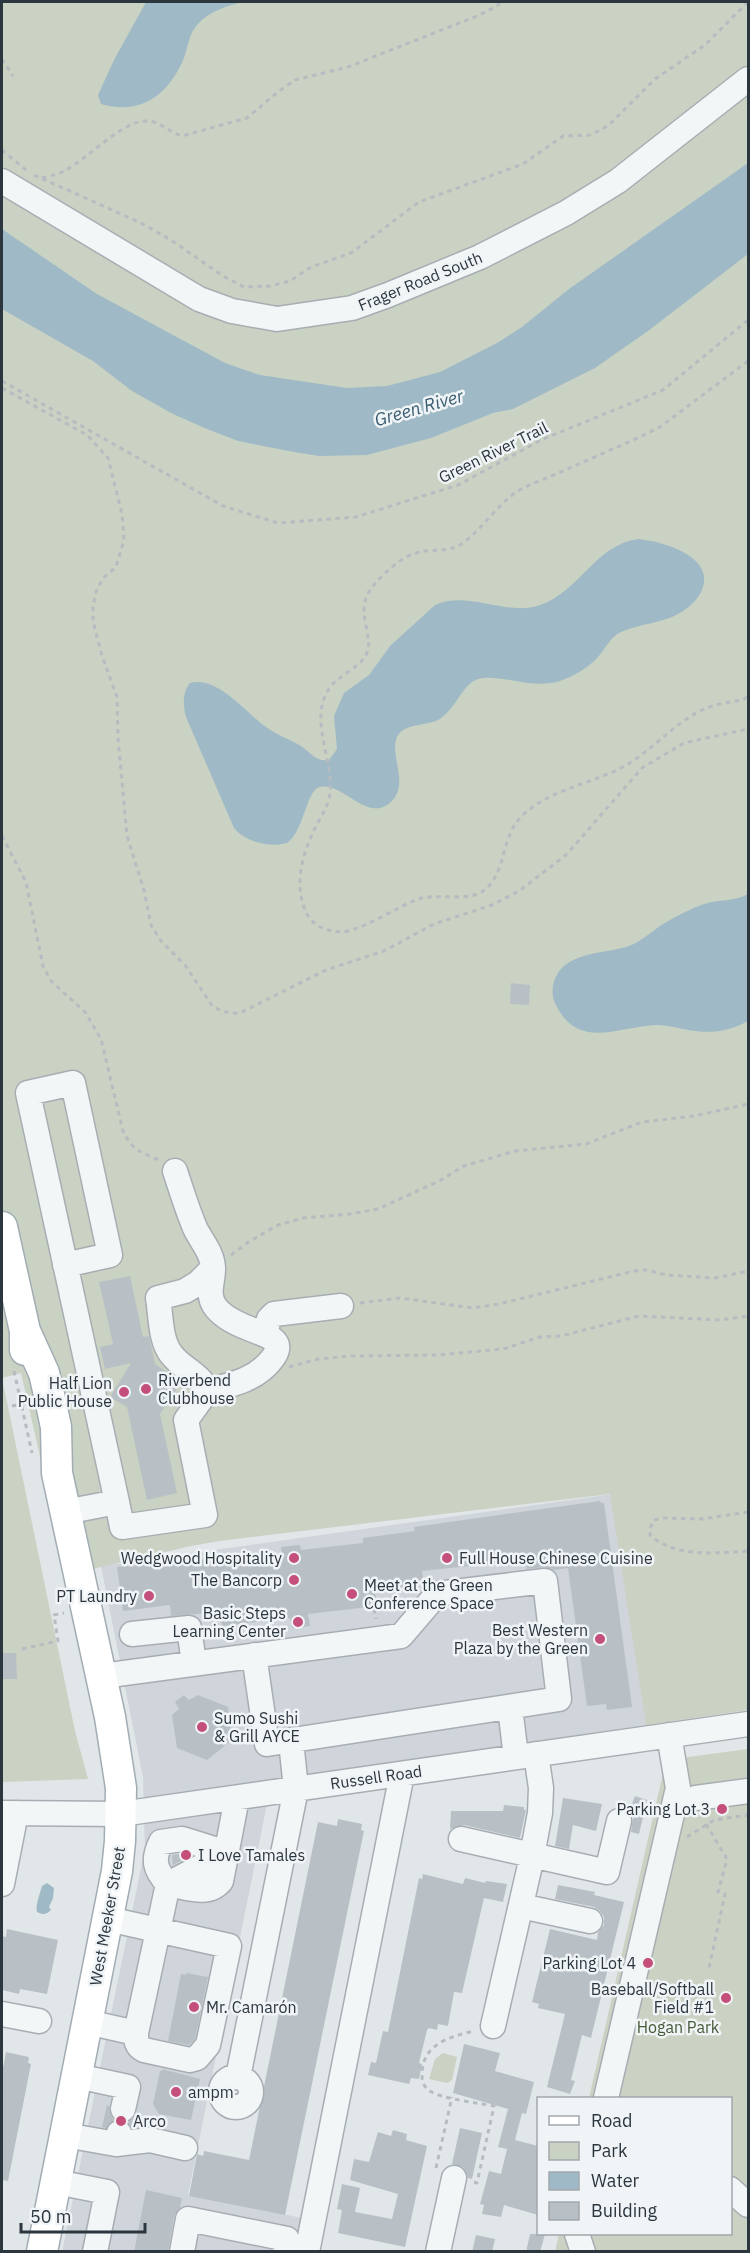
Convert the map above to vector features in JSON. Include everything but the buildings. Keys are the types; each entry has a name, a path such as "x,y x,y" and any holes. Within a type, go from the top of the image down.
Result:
{"main road":[{"name":"West Meeker Street","path":"2,1227 25,1331 44,1372 56,1427 57,1473 102,1676 119,1772 121,1814 117,1871 42,2252"}],"street":[{"name":"Frager Road South","path":"2,181 199,299 232,311 277,319 352,308 480,257 524,235 566,213 618,181 748,79"},
{"path":"65,1265 110,1255 73,1083 28,1093 65,1265 117,1502 122,1527 205,1515 186,1420 207,1391 239,1383 262,1371 275,1356 277,1347 273,1339 265,1333 248,1329 219,1312 212,1302 210,1286 213,1268 205,1244 195,1229 175,1171"},
{"path":"207,1391 204,1382 171,1356 165,1345 158,1298 186,1291 213,1268"},
{"path":"265,1333 269,1319 274,1314 341,1306"},
{"path":"65,1512 117,1502"},
{"path":"102,1676 194,1663 254,1655 401,1636 437,1594 545,1581 558,1699 267,1744 254,1655"},
{"path":"132,1635 189,1628 194,1663"},
{"path":"493,2026 540,1813 541,1788 526,1756 510,1707"},
{"name":"Russell Road","path":"9,1813 121,1814 748,1724"},
{"path":"606,2097 678,1788 669,1735"},
{"path":"238,2077 296,1789 291,1741"},
{"path":"307,2252 402,1774"},
{"path":"696,1798 748,1791"},
{"path":"227,1853 182,1839 161,1842 156,1864 157,1872 168,1884 208,1891 216,1888 221,1881 227,1853 237,1798"},
{"path":"2,1884 9,1813"},
{"path":"461,1839 608,1872 619,1821"},
{"path":"108,1920 158,1931 229,1946 208,2045 197,2058 190,2060 144,2050 136,2043 136,2032 158,1931 168,1884"},
{"path":"521,1906 590,1921"},
{"path":"2,2014 39,2021"},
{"path":"87,2022 136,2032"},
{"path":"76,2076 128,2087 123,2109"},
{"path":"65,2135 150,2140 185,2148"},
{"path":"438,2252 454,2178"},
{"path":"56,2182 107,2192 95,2252"},
{"path":"732,2191 748,2205"},
{"path":"182,2252 188,2219 288,2239 285,2252"},
{"path":"577,2235 583,2252"}],"path":[{"path":"42,178 63,172 126,127 139,121 156,122 174,134 182,135 247,118 295,80 348,67 477,16 501,2"},
{"path":"2,150 29,173 141,223 244,287 270,286 290,281 311,267 351,253 419,202 523,164 563,136 590,135 608,126 656,79 705,45 748,2"},
{"path":"2,60 12,76"},
{"name":"Green River Trail","path":"2,381 223,506 278,523 356,517 458,485 541,440 663,390 748,320"},
{"path":"748,361 660,426 516,492 460,545 444,551 416,553 397,564 367,594 363,605 368,648 366,657 327,689 322,704 320,717 331,790 328,803 305,851 299,894 310,921 324,928 344,932 434,895 474,896 481,893 495,878 514,825 534,806 624,766 678,725 702,710 743,700 748,696"},
{"path":"2,388 87,435 108,458 122,514 124,540 116,567 103,578 96,592 93,621 102,656 117,697 118,738 127,836 144,890 151,925 161,940 185,965 213,1007 231,1014 240,1014 326,970 384,951 434,924 492,905 510,896 566,855 642,768 684,743 748,729"},
{"path":"2,836 26,882 43,966 51,981 85,1012 101,1039 123,1131 129,1144 139,1152 164,1162 175,1171"},
{"path":"213,1268 250,1241 278,1225 303,1218 378,1209 403,1199 464,1166 514,1151 586,1144 642,1122 694,1116 748,1104"},
{"path":"341,1306 400,1298 473,1308 500,1304 634,1271 646,1270 666,1275 715,1278 748,1271"},
{"path":"267,1366 294,1367 318,1359 349,1356 438,1355 493,1351 540,1337 561,1336 639,1316 720,1320 748,1316"},
{"path":"12,1406 28,1403"},
{"path":"748,1512 702,1519 663,1518 654,1520 650,1528 650,1535 657,1542 683,1550 703,1553 748,1551"},
{"path":"374,1609 375,1614"},
{"path":"22,1649 58,1641 54,1615 66,1613"},
{"path":"684,1842 688,1836 714,1820 748,1815"},
{"path":"706,1824 727,1860 718,1892 725,1894 709,1968"},
{"path":"453,2097 435,2174 477,2183 494,2106 431,2091 425,2086 422,2072 432,2047 448,2037 493,2026"}],"shaded area":[{"path":"620,1493 646,1725 275,1780 266,1809 188,2195 302,2218 296,2251 62,2252 145,1849 143,1777 101,1566"}],"green space":[{"path":"2,2 748,2 748,1710 646,1725 610,1494 219,1541 67,1575 21,1373 2,1378"},
{"path":"2,1378 75,1731 88,1779 2,1782"},
{"name":"Hogan Park","path":"748,1749 748,2251 555,2252 559,2235 732,2235 732,2097 589,2097 666,1760"},
{"path":"443,2053 457,2057 452,2080 447,2083 429,2079 435,2059"}],"water":[{"path":"146,2 243,2 225,7 202,19 191,36 178,71 162,92 141,104 129,107 101,104 98,95 114,60"},
{"name":"Green River","path":"748,163 748,254 648,331 595,368 513,409 493,413 431,438 367,455 319,456 294,452 238,441 207,429 173,414 132,391 93,361 2,309 2,229 97,294 225,363 260,375 347,388 387,386 440,372 497,343 522,327 569,289"},
{"path":"638,539 671,547 693,558 700,566 704,576 703,587 698,597 686,609 668,619 619,633 590,665 560,681 538,684 487,678 472,682 444,716 433,722 400,732 395,745 399,787 391,802 382,807 364,806 338,790 320,787 311,795 293,838 287,843 273,845 258,843 245,837 234,828 186,717 184,699 190,683 201,682 223,691 272,731 298,744 317,758 329,760 337,749 334,716 344,693 369,675 390,646 435,605 461,600 514,608 540,605 566,590 610,550"},
{"path":"748,894 748,1021 732,1028 716,1031 700,1032 655,1025 599,1033 586,1032 564,1018 553,999 553,985 561,969 567,963 584,956 629,946 668,921 699,906"},
{"path":"47,1883 54,1888 53,1898 49,1907 51,1910 43,1914 37,1912 37,1907 42,1886"}],"place":[{"name":"Riverbend Clubhouse","path":"146,1389"},
{"name":"Half Lion Public House","path":"124,1392"},
{"name":"Wedgwood Hospitality","path":"294,1558"},
{"name":"Full House Chinese Cuisine","path":"447,1558"},
{"name":"The Bancorp","path":"294,1580"},
{"name":"Meet at the Green Conference Space","path":"352,1594"},
{"name":"PT Laundry","path":"149,1596"},
{"name":"Basic Steps Learning Center","path":"298,1622"},
{"name":"Best Western Plaza by the Green","path":"600,1639"},
{"name":"Sumo Sushi & Grill AYCE","path":"202,1727"},
{"name":"Parking Lot 3","path":"722,1809"},
{"name":"I Love Tamales","path":"186,1855"},
{"name":"Parking Lot 4","path":"648,1963"},
{"name":"Baseball/Softball Field #1","path":"726,1998"},
{"name":"Mr. Camarón","path":"194,2007"},
{"name":"ampm","path":"176,2092"},
{"name":"Arco","path":"121,2121"}]}
